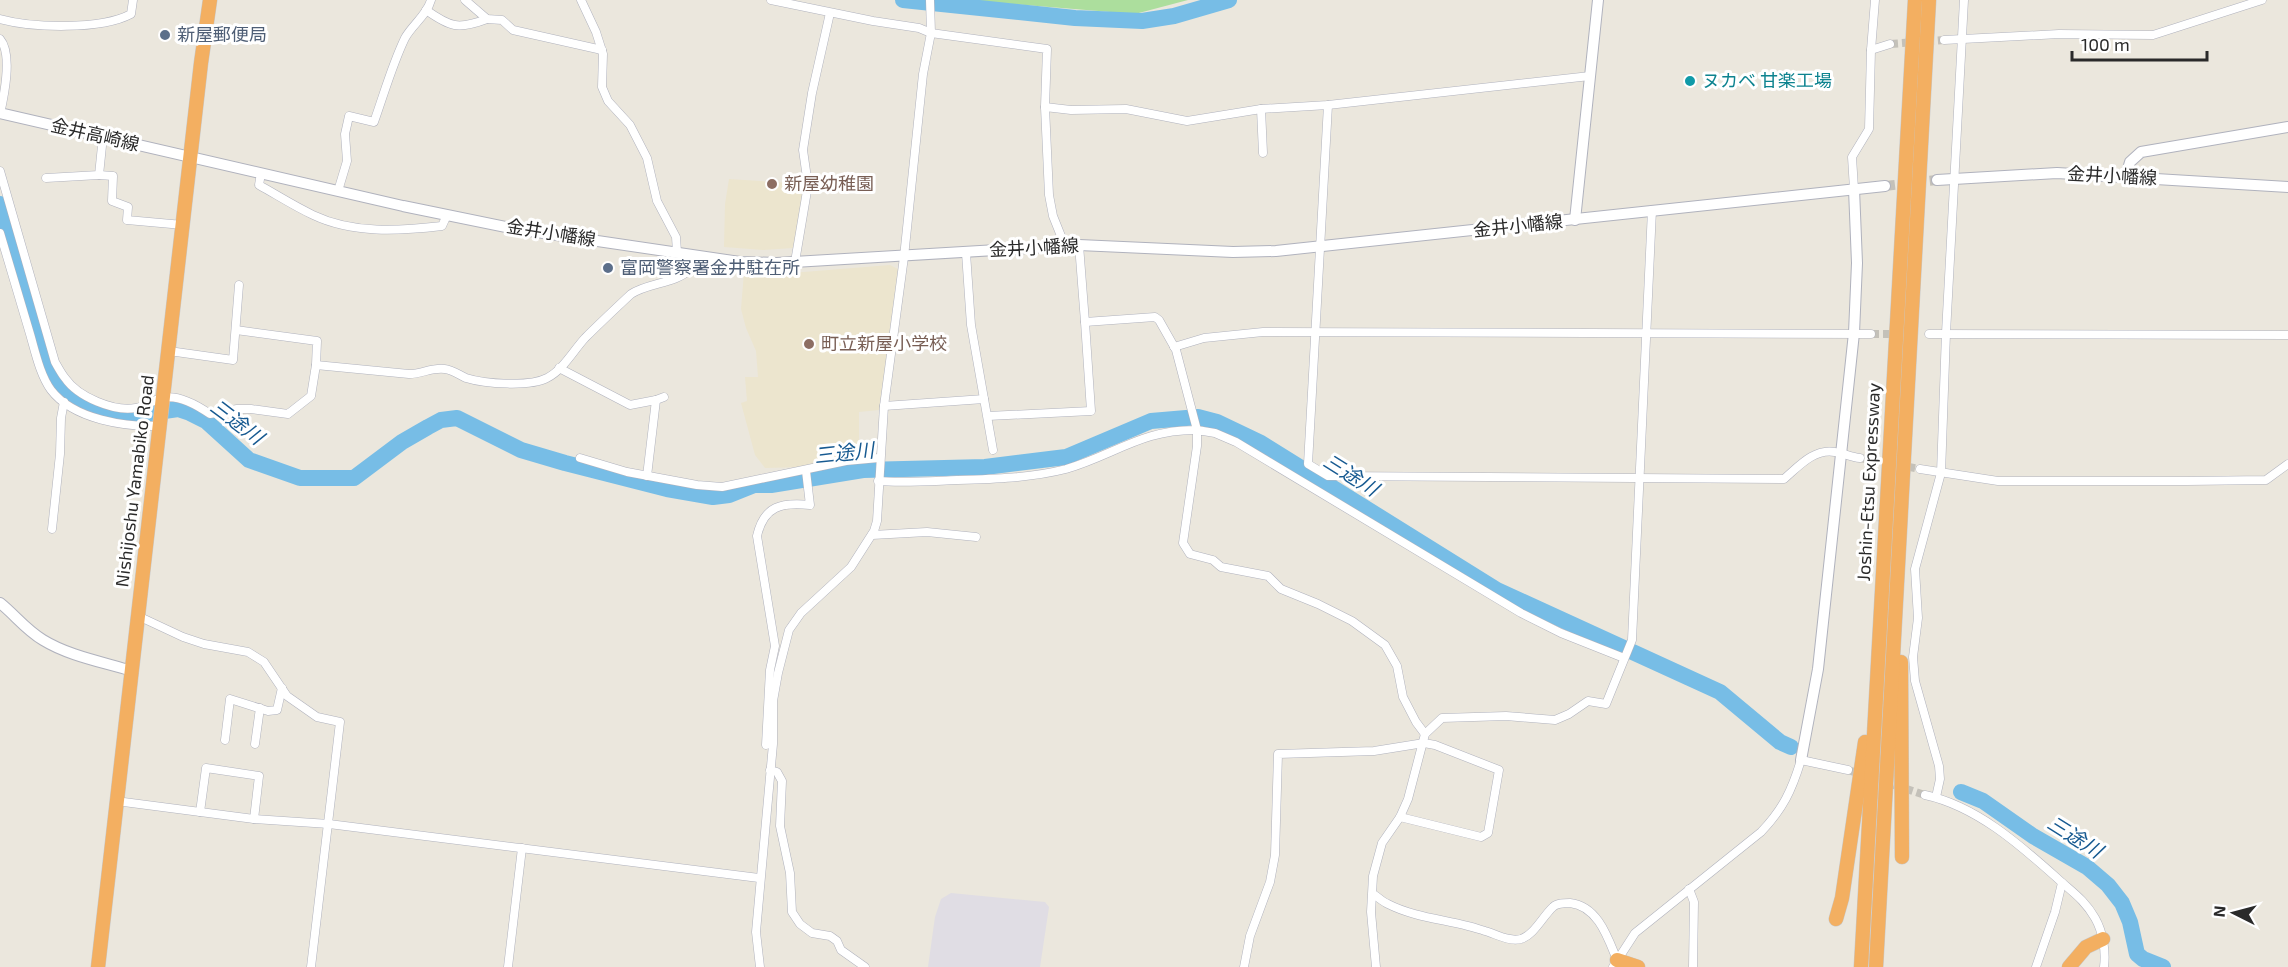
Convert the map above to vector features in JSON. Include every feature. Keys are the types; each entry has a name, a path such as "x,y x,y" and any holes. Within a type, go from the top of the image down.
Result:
{"highway":[{"name":"Nishijoshu Yamabiko Road","path":"98,967 190,156 210,0"},
{"name":"Joshin-Etsu Expressway","path":"1861,967 1915,0"},
{"name":"Joshin-Etsu Expressway","path":"1876,967 1929,0"},
{"path":"1899,537 1902,857"},
{"path":"1836,919 1842,898 1864,754 1883,555"},
{"path":"2069,967 2086,947 2103,939"},
{"path":"2076,967 2103,939"},
{"path":"1619,965 1638,967"}],"main road":[{"path":"1575,220 1598,0"},
{"name":"金井高崎線","path":"0,114 190,156"},
{"path":"2126,176 2130,162 2141,152 2288,127"},
{"name":"金井小幡線","path":"190,156 338,191 516,229 740,262 904,257 1079,245 1233,252 1320,246 1885,186"},
{"name":"金井小幡線","path":"1937,180 2057,173 2288,187"},
{"path":"1801,760 1818,669 1854,333 1857,263 1854,189"},
{"path":"0,603 44,641 65,650 132,670"}],"street":[{"path":"0,19 24,23 87,25 123,18 131,14 133,0"},
{"path":"338,191 347,161 345,134 349,116 374,122 401,46 431,0"},
{"path":"465,0 486,19"},
{"path":"581,0 602,50 602,87 608,101 630,125 647,158 657,201 676,237 677,252"},
{"path":"771,0 830,13 919,28 931,33 1047,49 1045,107 1049,195 1053,216 1065,246"},
{"path":"760,967 756,932 770,770 773,702 789,630 801,613 851,567 872,535 877,521 879,458 884,406 904,257 923,74 931,33 930,0"},
{"path":"1854,189 1852,157 1869,129 1875,0"},
{"path":"1936,797 1940,779 1939,766 1915,681 1913,657 1918,618 1915,569 1941,473 1946,333 1964,0"},
{"path":"1944,40 1961,37 2059,34 2153,35 2262,0"},
{"path":"426,10 446,24 469,26 486,19 502,20 513,30 602,50"},
{"path":"795,262 808,185 803,150 812,93 830,13"},
{"path":"0,39 7,63 0,114"},
{"path":"1871,50 1890,44"},
{"path":"1045,107 1071,111 1126,109 1187,121 1261,109 1328,105 1590,76"},
{"path":"1328,105 1308,464 1328,476 1784,479 1808,458 1823,452 1835,452 1860,458"},
{"path":"1261,109 1263,153"},
{"path":"99,175 103,136"},
{"path":"0,171 55,362 66,380 100,403 121,409 138,408 163,401 184,400 198,405 210,414 237,409 288,414 311,396 317,341 236,330"},
{"path":"261,173 259,185 314,216 345,225 373,229 413,229 442,226 447,215"},
{"path":"46,178 113,176 112,201 128,207 127,220 183,225"},
{"path":"1376,967 1372,938 1373,876 1382,843 1400,817 1425,734 1442,718 1506,716 1555,720 1588,701 1606,704 1632,640 1652,210"},
{"path":"0,233 38,361 50,389 64,402 110,423 136,427 161,424"},
{"path":"988,416 1091,411 1079,245"},
{"path":"966,253 971,325 993,450"},
{"path":"316,365 409,374 417,374 433,368 447,369 472,379 535,382 549,377 559,368 584,339 632,294 640,288 668,281 689,270 694,256"},
{"path":"169,351 233,360 239,285"},
{"path":"1084,322 1155,317 1174,347 1197,430 1197,446 1183,543 1190,554 1213,560 1221,567 1268,576 1281,589 1352,621 1385,645 1397,666 1403,697 1425,734"},
{"path":"1174,347 1203,338 1263,332 1316,331 1871,334"},
{"path":"1929,334 2288,335"},
{"path":"559,368 630,405 660,398 647,476"},
{"path":"884,406 984,399"},
{"path":"52,529 64,402"},
{"path":"878,481 984,479 1035,475 1082,464 1137,440 1172,431 1197,430 1215,433 1236,442 1521,613 1561,633 1624,658"},
{"path":"580,458 627,472 722,487 846,461 879,458"},
{"path":"1920,469 1998,481 2266,480 2288,464"},
{"path":"766,745 770,670 775,646 757,536 760,522 766,513 777,506 793,503 810,505 806,471"},
{"path":"872,535 927,532 976,537"},
{"path":"138,616 194,640 248,651 264,663 287,696 317,717 340,722 311,967"},
{"path":"225,740 230,699 260,708 277,710 282,688"},
{"path":"255,744 260,708"},
{"path":"1244,967 1250,936 1270,882 1275,855 1278,754 1374,751 1424,743 1435,745 1499,770 1488,833 1480,837 1400,817"},
{"path":"1619,965 1635,933 1761,832 1776,816 1790,792 1801,760 1848,770"},
{"path":"200,812 206,768 259,776 254,819"},
{"path":"770,770 777,772 782,781 780,826 790,873 792,912 800,924 812,933 830,936 837,941 841,950 865,967"},
{"path":"1925,795 1936,797 1972,813 2008,837 2078,894 2096,919 2103,939 2104,967"},
{"path":"116,801 254,819 329,824 759,878"},
{"path":"508,967 522,848"},
{"path":"2036,967 2055,912 2062,883"},
{"path":"1689,890 1694,902 1693,967"},
{"path":"1373,894 1403,910 1472,926 1512,940 1523,939 1555,905 1578,904 1589,910 1602,926 1619,965"}],"shaded area":[{"path":"729,179 806,184 793,248 763,250 724,247 725,204"},
{"path":"890,265 898,269 879,410 859,412 859,458 844,457 801,467 765,468 755,455 741,403 747,401 745,377 758,377 756,351 741,309 744,272 779,274"},
{"path":"951,893 1045,902 1049,907 1040,967 928,967 935,917 941,899"}],"green space":[{"path":"963,0 1188,0 1135,14"}],"waterway":[{"path":"903,0 1075,18 1142,21 1174,16 1229,0"},
{"name":"三途川","path":"0,204 46,361 54,380 70,397 86,406 123,417 178,409 190,413 206,421 249,460 300,478 354,478 402,442 441,420 457,418 521,450 667,489 713,497 729,495 754,485 771,485 863,470 985,467 1066,457 1151,421 1198,417 1217,422 1261,443 1497,590 1720,692 1780,742 1791,747"},
{"name":"三途川","path":"1961,792 1983,801 2033,836 2087,867 2108,885 2122,903 2130,922 2137,954 2163,967"}],"tunnel":[{"path":"1890,44 1944,40"},
{"path":"1885,186 1937,180"},
{"path":"1871,334 1897,334"},
{"path":"1860,458 1920,469"},
{"path":"1848,770 1925,795"}],"place":[{"name":"新屋郵便局","path":"165,35"},
{"name":"ヌカベ 甘楽工場","path":"1690,81"},
{"name":"新屋幼稚園","path":"772,184"},
{"name":"富岡警察署金井駐在所","path":"608,268"},
{"name":"町立新屋小学校","path":"809,344"}]}
